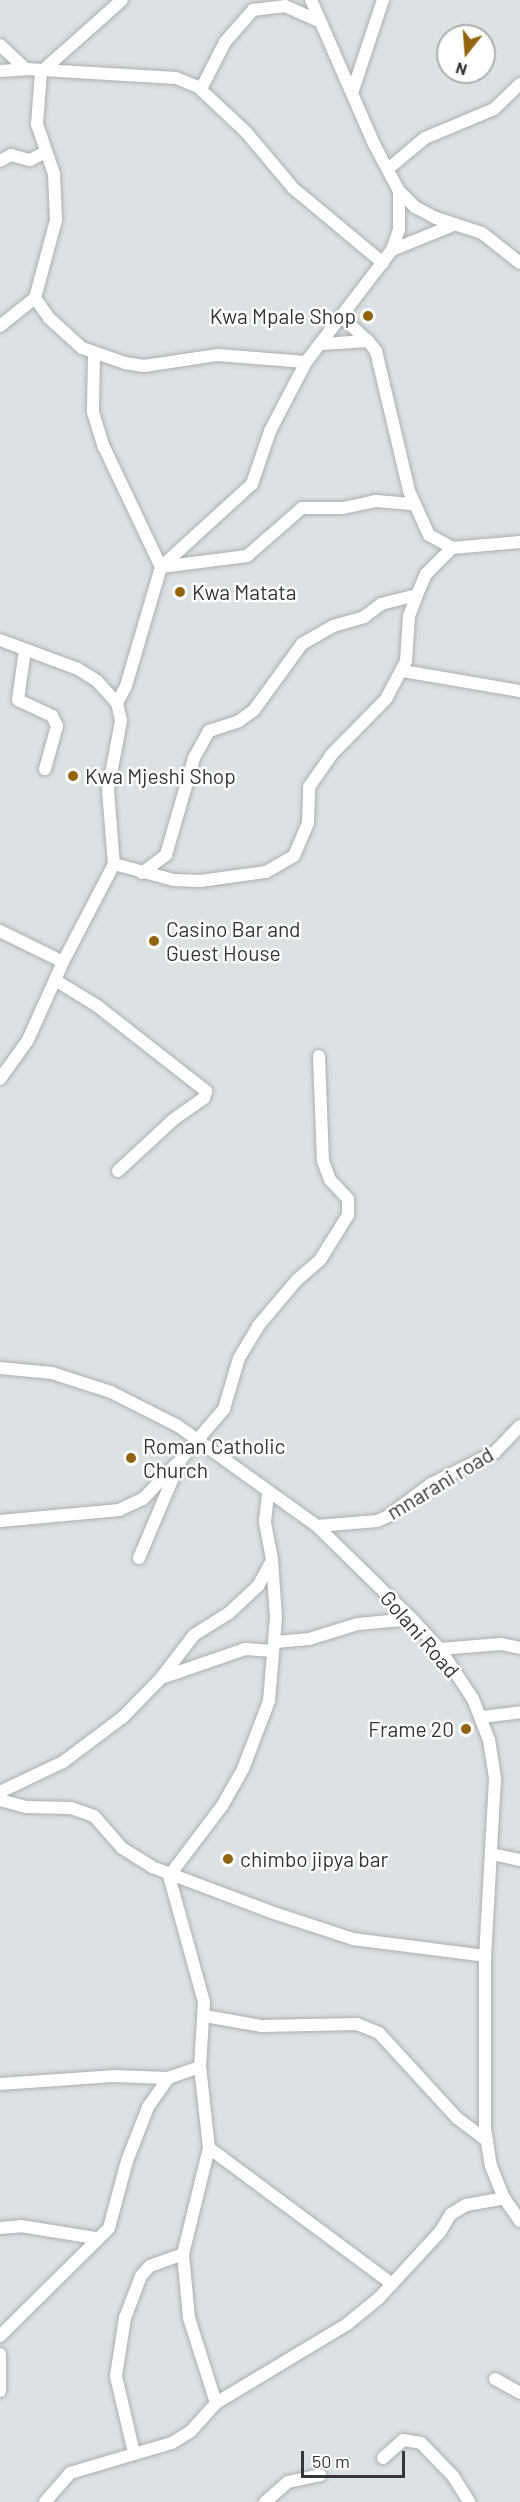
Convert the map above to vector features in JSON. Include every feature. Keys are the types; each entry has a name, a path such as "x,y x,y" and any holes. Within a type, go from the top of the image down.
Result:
{"street":[{"path":"0,326 35,298 56,220 54,174 37,124 41,72 122,0"},
{"path":"117,703 126,686 161,567 252,484 270,431 306,362 343,318 392,250 402,209 399,191 389,168 374,144 353,90 319,21 312,0"},
{"path":"353,90 382,0"},
{"path":"201,89 225,42 253,10 285,6 319,21"},
{"path":"0,45 26,69"},
{"path":"0,71 26,69 41,72 176,78 201,89 246,132 293,188 383,263"},
{"path":"389,168 425,138 494,109 520,84"},
{"path":"0,161 11,155 30,160 45,152"},
{"path":"399,191 415,207 482,233 520,263"},
{"path":"392,250 456,224"},
{"path":"35,298 69,339 94,353 144,366 218,355 306,362"},
{"path":"343,318 368,341 379,360 414,504 429,535 452,548 520,542"},
{"path":"321,344 368,341"},
{"path":"94,353 93,412 108,455 161,567"},
{"path":"161,567 247,555 302,508 343,508 376,501 414,504"},
{"path":"114,864 142,873 200,881 266,872 294,856 304,840 309,787 318,770 368,722 403,671 410,616 417,595 426,574 452,548"},
{"path":"142,873 166,855 194,758 209,731 240,721 254,710 302,644 333,626 364,617 381,604 417,595"},
{"path":"0,640 78,669 117,703 121,721 108,790 114,864 63,962 28,1040 0,1079"},
{"path":"25,650 18,700 52,716 57,726 45,769"},
{"path":"403,671 520,691"},
{"path":"0,931 63,962"},
{"path":"55,980 96,1005 206,1092 204,1098 173,1120 118,1171"},
{"path":"0,1521 118,1510 143,1499 181,1459 196,1439 208,1431 224,1408 239,1359 258,1326 297,1280 320,1260 348,1215 348,1199 330,1180 323,1161 319,1056"},
{"name":"Golani Road","path":"0,1368 52,1373 111,1392 196,1439 317,1526 440,1649 482,1717 495,1779 485,1956 487,2141 504,2198 520,2221"},
{"name":"mnarani road","path":"317,1526 378,1521 431,1484 495,1452 520,1426"},
{"path":"139,1558 181,1459"},
{"path":"169,1876 222,1806 257,1741 269,1701 274,1647 272,1559 265,1522 268,1491"},
{"path":"0,1792 63,1762 123,1717 161,1678 194,1635 229,1613 258,1586 272,1559"},
{"path":"161,1678 245,1650 274,1647 309,1639 358,1624 412,1619"},
{"path":"440,1649 501,1644 520,1648"},
{"path":"482,1717 520,1712"},
{"path":"0,1800 26,1807 71,1808 94,1816 122,1848 169,1876 354,1939 485,1956"},
{"path":"492,1854 520,1860"},
{"path":"169,1876 205,2016 200,2067 209,2148 183,2254 189,2318 216,2403"},
{"path":"205,2016 262,2026 357,2024 379,2033 457,2118 487,2141"},
{"path":"0,2084 102,2076 168,2078 200,2067"},
{"path":"0,2336 95,2238 109,2228 141,2124 168,2078"},
{"path":"209,2148 392,2284"},
{"path":"45,2502 70,2473 172,2443 191,2431 216,2403 346,2325 392,2284 440,2232 451,2214 466,2205 504,2198"},
{"path":"0,2228 21,2226 95,2238"},
{"path":"134,2453 117,2385 125,2318 141,2276 150,2266 183,2254"},
{"path":"0,2354 0,2391"},
{"path":"495,2379 520,2393"},
{"path":"382,2458 395,2443 403,2440 421,2443 453,2476 469,2502"},
{"path":"265,2502 288,2482 320,2475"}],"place":[{"name":"Kwa Mpale Shop","path":"368,316"},
{"name":"Kwa Matata","path":"180,592"},
{"name":"Kwa Mjeshi Shop","path":"73,776"},
{"name":"Casino Bar and Guest House","path":"154,941"},
{"name":"Roman Catholic Church","path":"131,1458"},
{"name":"Frame 20","path":"466,1729"},
{"name":"chimbo jipya bar","path":"228,1859"}]}
